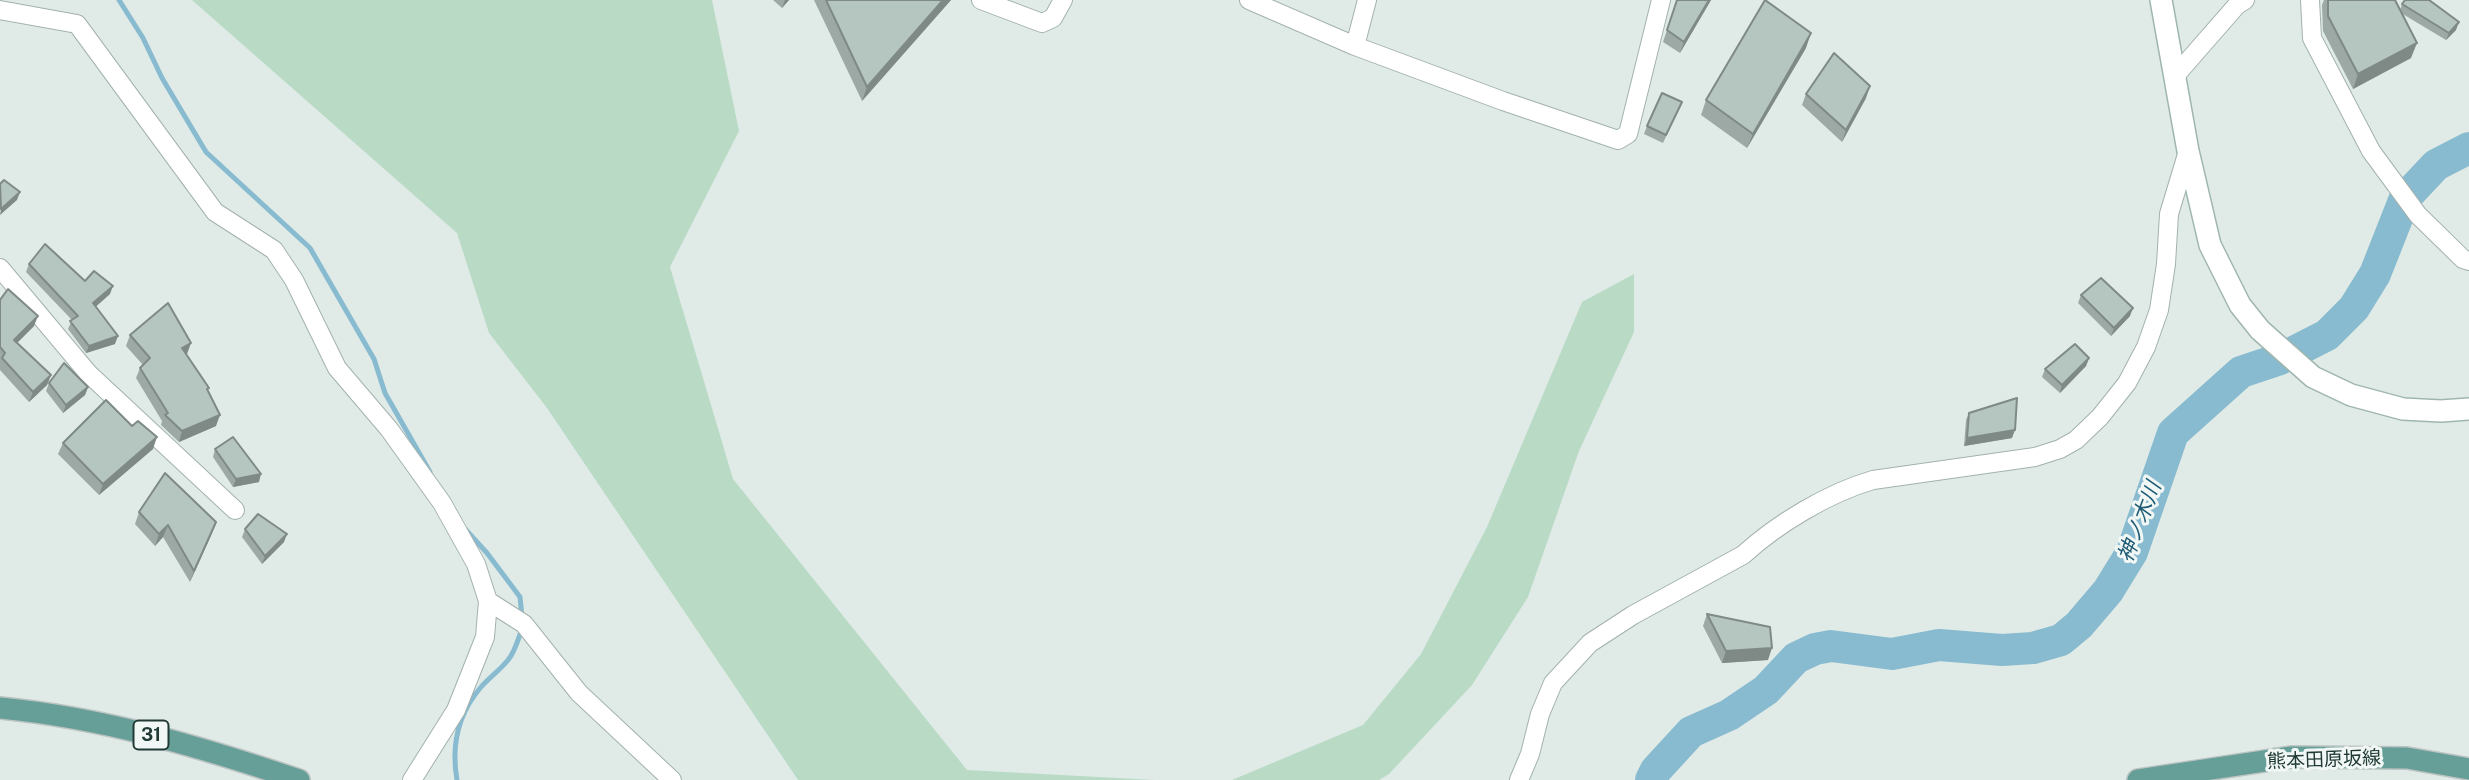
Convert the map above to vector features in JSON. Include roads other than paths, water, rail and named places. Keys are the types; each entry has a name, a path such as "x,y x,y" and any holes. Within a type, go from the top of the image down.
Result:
{"main road":[{"name":"31","path":"0,708 55,713 119,727 219,753 299,780"},
{"name":"熊本田原坂線","path":"2138,780 2291,757 2407,758 2469,769"}],"street":[{"path":"981,0 1042,23 1053,18 1063,0"},
{"path":"1249,0 1355,47 1618,140 1628,134 1661,0"},
{"path":"1355,47 1367,0"},
{"path":"2161,0 2188,151 2210,245 2240,305 2260,330 2313,377 2351,395 2403,409 2469,410"},
{"path":"2175,76 2237,5 2245,0"},
{"path":"2310,0 2312,38 2371,151 2418,215 2463,259 2469,261"},
{"path":"0,10 77,24 215,212 274,250 294,280 337,368 390,429 442,503 476,564 488,601 485,637 456,710 412,780"},
{"path":"1519,780 1553,683 1590,643 1633,615 1743,555 1756,543 1818,503 1855,486 2035,457 2060,449 2076,439 2100,417 2127,383 2146,347 2159,310 2166,264 2169,214 2188,151"},
{"path":"0,268 88,373 235,510"},
{"path":"488,601 524,624 579,693 673,780"}],"waterway":[{"path":"119,0 206,152 310,248 374,359 385,393 430,472"},
{"name":"神ノ木川","path":"1651,780 1656,770 1691,732 1729,715 1766,690 1796,658 1815,649 1831,646 1892,654 1939,645 2002,650 2033,648 2061,640 2079,625 2108,591 2132,552 2173,433 2241,372 2280,359 2327,335 2354,308 2375,274 2405,198 2436,165 2469,148"},
{"path":"466,530 520,597 522,617"},
{"path":"457,780 455,755 462,719 473,697 510,657 522,629"}]}
